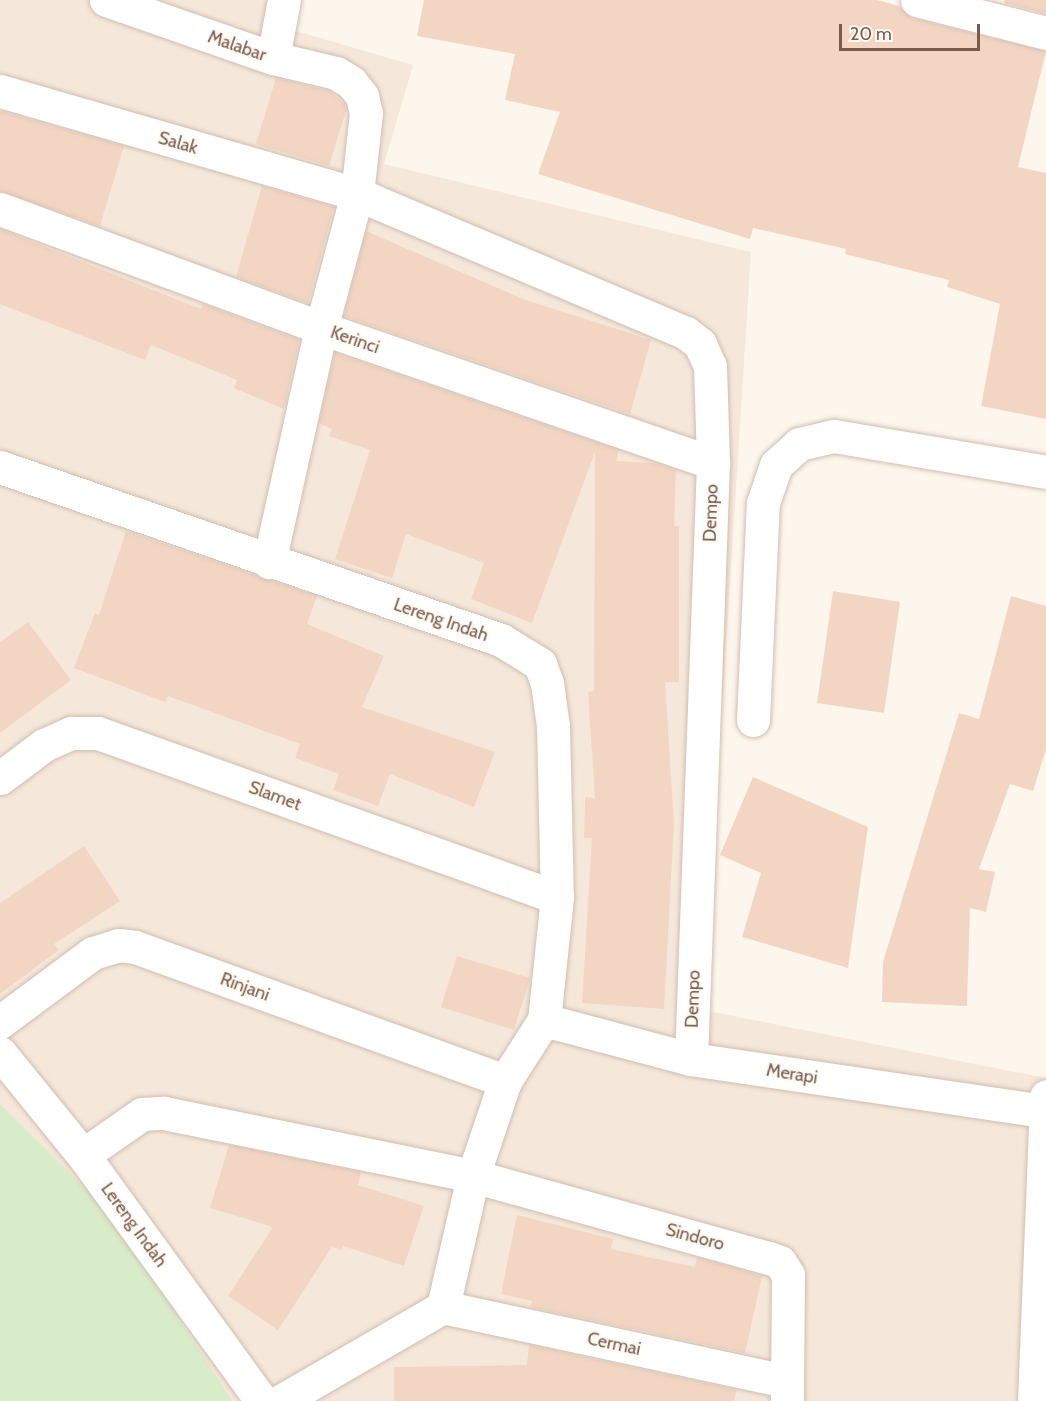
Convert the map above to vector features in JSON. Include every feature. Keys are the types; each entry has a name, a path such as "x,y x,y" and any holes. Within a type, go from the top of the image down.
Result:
{"street":[{"name":"Malabar","path":"106,0 273,58 336,74 351,82 362,96 366,113 357,194"},
{"path":"273,58 284,0"},
{"path":"917,0 1046,33"},
{"name":"Salak","path":"0,91 357,194"},
{"path":"269,562 321,328 357,194"},
{"name":"Dempo","path":"357,194 686,333 700,344 710,366 713,463 691,1059"},
{"name":"Kerinci","path":"0,209 321,328 713,463"},
{"path":"753,720 763,503 776,465 799,444 834,436 1046,472"},
{"name":"Lereng Indah","path":"0,467 269,562 501,640 526,652 540,664 547,683 553,726 557,897 544,1020"},
{"name":"Slamet","path":"0,778 44,746 71,733 98,733 557,897"},
{"name":"Rinjani","path":"0,1022 93,953 127,946 505,1081"},
{"path":"281,1401 442,1307 473,1176 505,1081 544,1020"},
{"name":"Merapi","path":"544,1020 691,1059 1045,1104"},
{"name":"Lereng Indah","path":"0,1053 83,1155 262,1401"},
{"path":"1034,1401 1045,1104"},
{"name":"Sindoro","path":"83,1155 142,1114 154,1112 473,1176 780,1262 788,1275 787,1391"},
{"name":"Cermai","path":"442,1307 787,1391"}],"shaded area":[{"path":"0,0 277,0 272,24 413,65 384,164 751,252 703,1010 1046,1078 1046,1401 190,1401 0,1202"}],"green space":[{"path":"0,1104 112,1215 232,1401 0,1401"}],"building":[{"path":"424,0 877,0 899,6 912,18 1046,51 1018,167 1046,173 1046,419 981,406 1000,304 947,287 949,280 845,254 846,249 753,228 750,239 538,174 560,112 505,100 515,54 417,36"},
{"path":"1005,0 1046,0 1046,14 1004,3"},
{"path":"276,78 329,91 345,104 346,111 329,166 256,144"},
{"path":"0,111 124,146 100,226 0,191"},
{"path":"262,186 334,207 308,303 236,277"},
{"path":"0,229 201,309 203,304 299,340 284,409 234,388 237,380 151,345 145,360 0,304"},
{"path":"366,231 523,299 651,340 630,414 344,316"},
{"path":"335,353 619,450 616,461 655,463 676,470 674,526 679,526 679,682 665,682 674,824 664,1009 582,1003 592,838 584,838 585,797 595,798 588,692 594,691 595,452 532,623 471,599 484,563 406,534 392,578 335,559 370,450 329,436 332,429 319,423"},
{"path":"126,531 317,596 307,624 384,656 362,707 495,752 474,807 390,774 378,806 333,790 339,774 295,758 300,744 168,696 165,702 74,668 95,613 99,615"},
{"path":"833,591 900,602 884,713 817,703"},
{"path":"1011,596 1046,606 1046,749 1033,791 1010,784 979,869 995,872 986,912 970,908 967,1006 882,1002 883,962 959,713 979,719"},
{"path":"28,622 71,680 0,733 0,642"},
{"path":"753,777 868,827 848,968 742,937 761,873 720,855"},
{"path":"84,846 120,901 54,944 59,950 0,994 0,903"},
{"path":"457,956 530,978 514,1030 441,1007"},
{"path":"229,1145 361,1172 358,1185 424,1206 404,1266 343,1246 342,1250 332,1247 278,1330 228,1296 273,1227 210,1208"},
{"path":"517,1215 613,1239 611,1249 695,1267 697,1257 762,1276 745,1353 531,1307 532,1301 501,1294"},
{"path":"529,1345 737,1390 734,1401 394,1401 394,1367 527,1365"}]}
